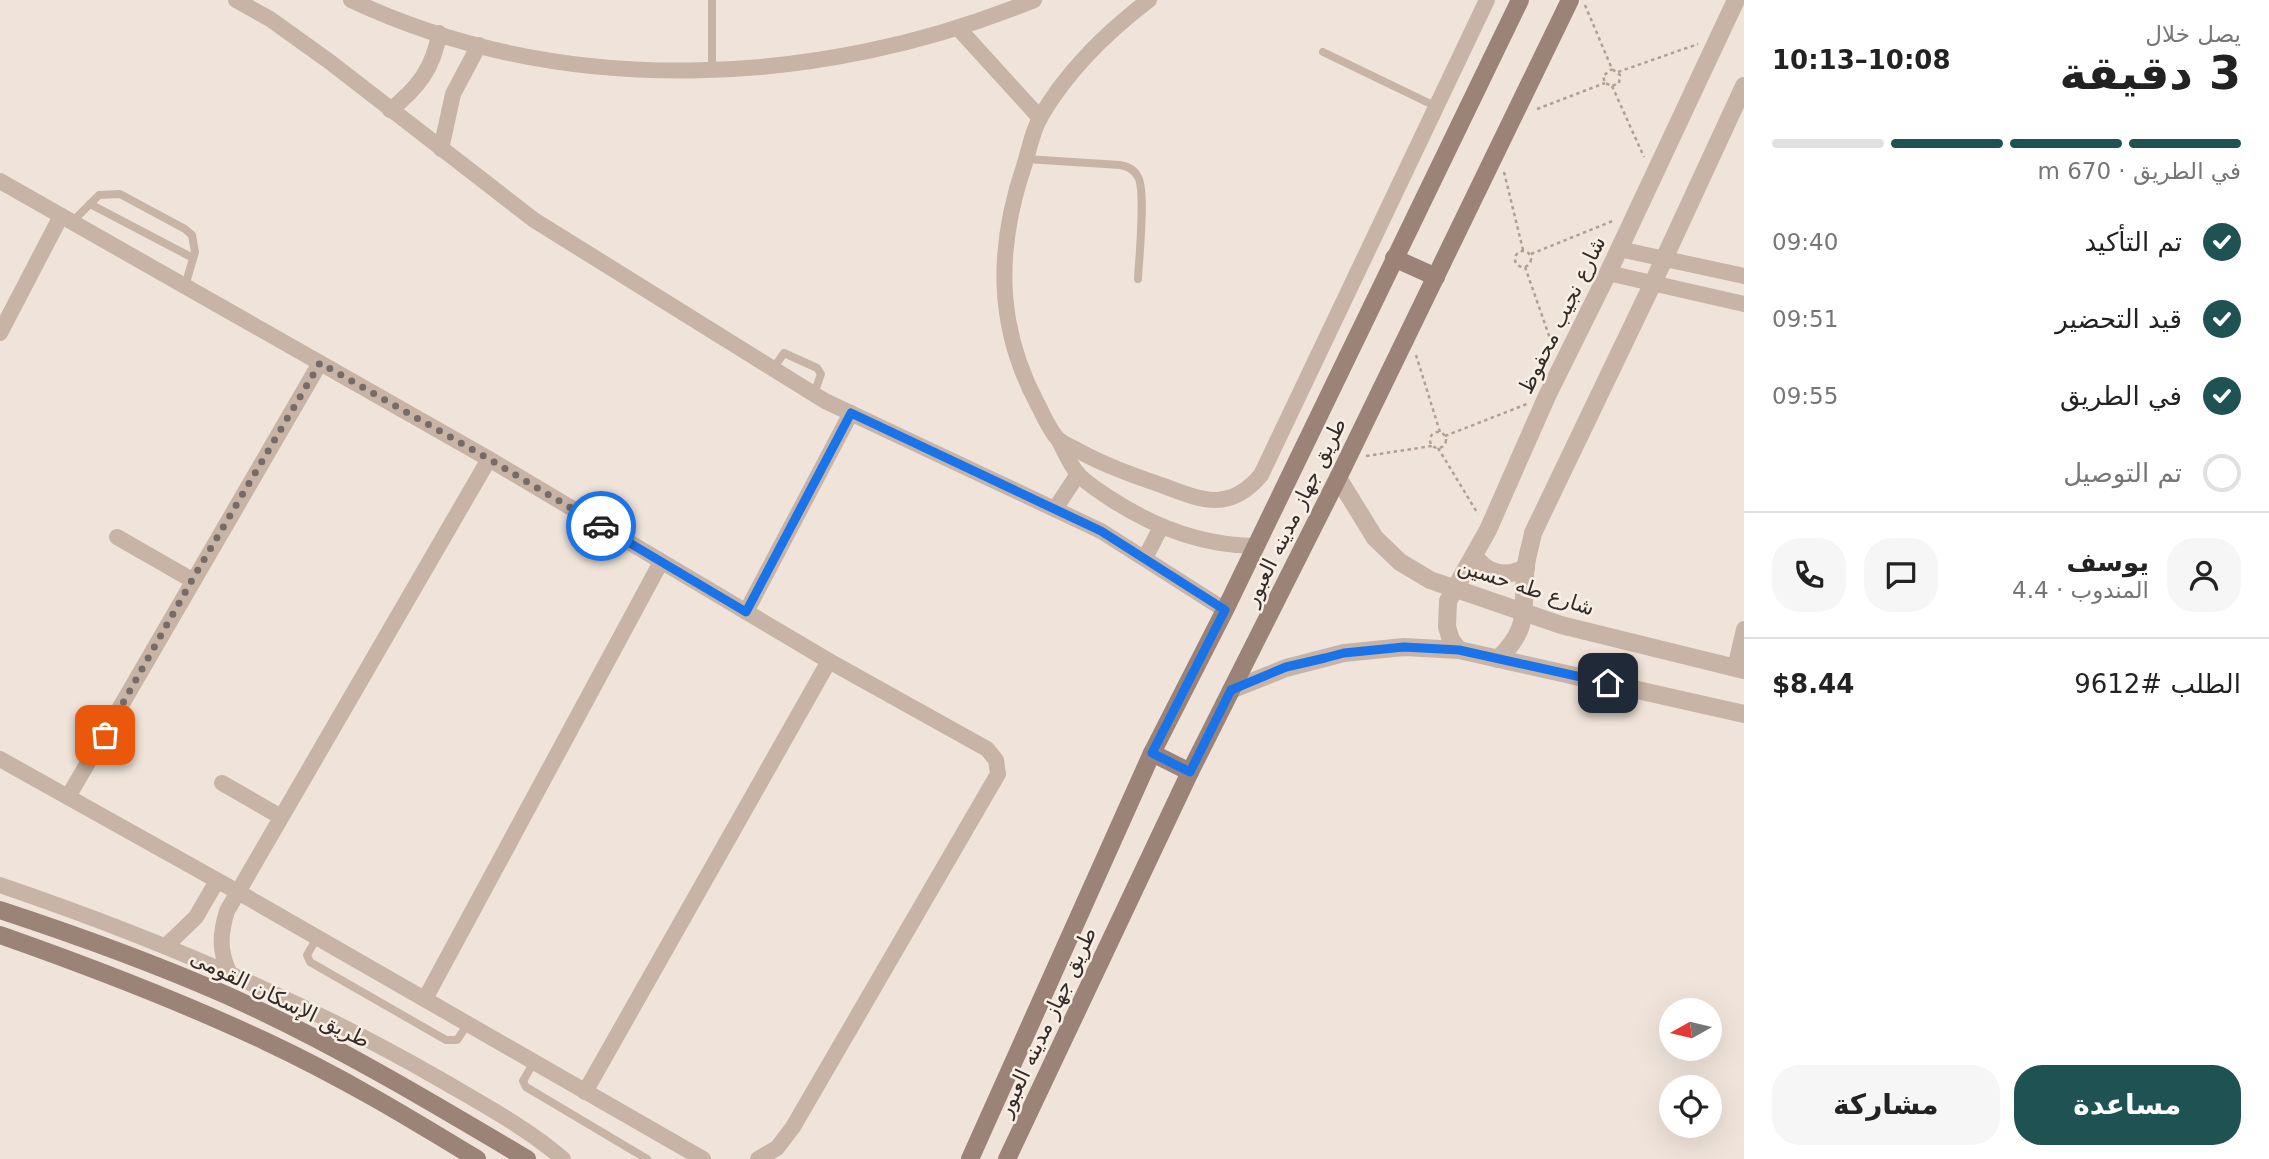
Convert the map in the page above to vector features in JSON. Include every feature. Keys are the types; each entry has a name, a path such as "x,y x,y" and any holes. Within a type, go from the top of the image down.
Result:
{"main road":[{"name":"طريق جهاز مدينه العبور","path":"970,1159 1152,753 1225,610 1520,0"},
{"name":"طريق جهاز مدينه العبور","path":"1007,1159 1190,772 1338,478 1570,0"},
{"path":"1394,258 1436,277"},
{"path":"1152,753 1190,772"},
{"name":"طريق الإسكان القومى","path":"0,909 88,940 226,995 373,1069 527,1159"},
{"name":"طريق الإسكان القومى","path":"0,935 154,992 268,1042 388,1105 477,1159"}],"street":[{"path":"236,0 270,19 330,62 534,220 773,369 851,413 1101,531 1225,610"},
{"path":"351,0 369,4 439,33 479,45 595,66 653,70 712,70 828,59 886,48 959,29 997,10 1034,0"},
{"path":"1149,0 1096,45 1040,118 1014,195 1007,233 1004,270 1006,309 1018,362 1029,388 1078,474 1118,503 1161,527 1197,540 1254,546"},
{"path":"1058,439 1113,469 1198,499 1216,502 1234,497 1250,488 1271,457 1487,0"},
{"name":"شارع نجيب محفوظ","path":"1459,650 1451,640 1447,627 1448,601 1488,530 1547,396 1736,0"},
{"path":"959,29 1040,118"},
{"path":"390,110 424,78 437,49 439,33"},
{"path":"441,149 453,94 479,45"},
{"path":"1498,659 1516,638 1525,612 1526,567 1533,533 1740,104 1744,86"},
{"path":"0,181 489,459 829,661 987,749 996,760 998,774 793,1127 777,1148 758,1159"},
{"path":"0,333 67,219"},
{"path":"1619,249 1744,276"},
{"path":"1608,273 1744,304"},
{"path":"68,797 320,363"},
{"path":"746,612 851,413"},
{"path":"229,972 221,954 221,932 227,911 489,459"},
{"path":"1055,509 1078,474"},
{"name":"شارع طه حسين","path":"1338,478 1375,538 1400,562 1430,580 1561,625 1740,669"},
{"path":"1145,558 1161,527"},
{"path":"117,537 192,580"},
{"path":"1474,555 1484,567 1497,573 1512,573 1526,567"},
{"path":"425,999 661,562"},
{"path":"1740,669 1744,629"},
{"path":"1231,690 1286,667 1344,653 1404,647 1459,650 1744,714"},
{"path":"585,1091 829,661"},
{"path":"0,759 238,892 703,1159"},
{"path":"222,783 281,817"},
{"path":"166,947 196,917 217,881"},
{"path":"0,885 229,972 369,1040 534,1137 563,1159"}],"lane":[{"path":"712,0 712,70"},
{"path":"1323,52 1437,107"},
{"path":"1026,159 1120,165 1133,171 1138,177 1141,192 1138,279"},
{"path":"67,219 99,195 120,194 185,229 192,236 195,252 184,286"},
{"path":"90,204 193,258"},
{"path":"773,369 784,353 817,368 821,374 814,394"},
{"path":"317,937 308,953 308,960 446,1040 454,1041 460,1037 468,1024"},
{"path":"534,1062 523,1081 526,1087 647,1159"}],"path":[{"path":"1583,0 1612,69 1620,75 1619,83 1612,86"},
{"path":"1618,72 1719,36"},
{"path":"1605,83 1605,72 1612,69"},
{"path":"1513,118 1605,83 1612,86 1653,177"},
{"path":"1498,148 1523,250 1531,254 1637,211"},
{"path":"1523,250 1517,253 1515,260 1518,266 1525,267 1532,261 1531,254"},
{"path":"1525,267 1561,368"},
{"path":"1409,333 1440,432 1445,436"},
{"path":"1445,436 1547,396"},
{"path":"1432,446 1431,436 1440,432"},
{"path":"1438,448 1445,444 1445,436"},
{"path":"1346,459 1432,446 1438,448 1488,530"}],"way so far":[{"path":"105,735 192,580 320,363 601,526"}],"route":[{"path":"601,526 746,612 851,413 1079,519 1225,610 1152,753 1190,772 1231,690 1286,667 1344,653 1404,647 1459,650 1608,683"}]}
